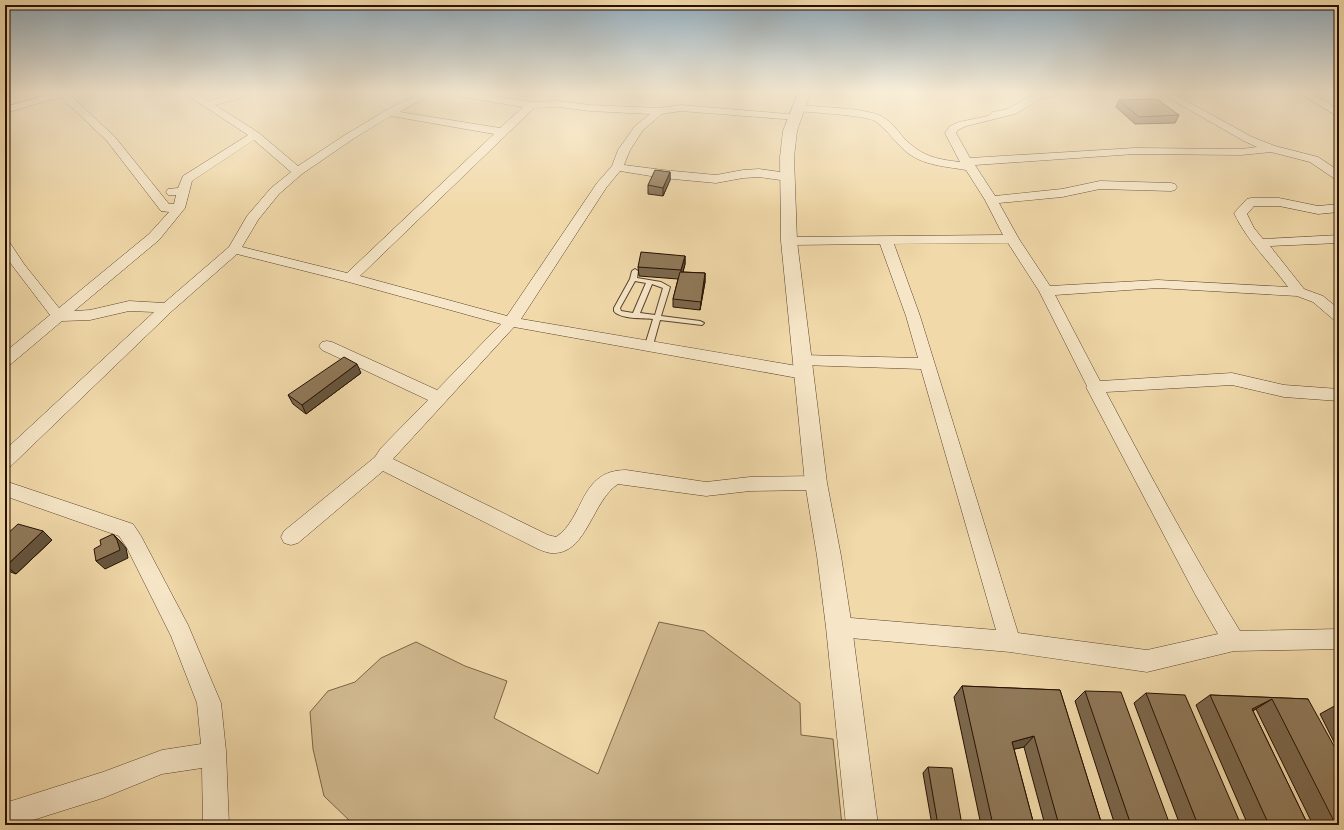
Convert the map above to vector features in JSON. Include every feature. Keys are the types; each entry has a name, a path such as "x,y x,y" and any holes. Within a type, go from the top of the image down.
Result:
{"street":[{"path":"103,132 111,139 165,208 179,208"},
{"path":"250,132 298,172"},
{"path":"5,461 167,308 234,249 252,219 275,191 298,172 357,132"},
{"path":"350,278 502,132"},
{"path":"291,537 383,462 387,453 511,322 601,186 617,167 620,158 637,132"},
{"path":"790,132 787,157 789,241 802,367 816,483 829,556 839,627 862,825"},
{"path":"892,132 916,154 930,160 968,165 1135,151 1240,152 1272,149"},
{"path":"951,132 950,133 954,142 991,200 1012,240 1046,292 1094,387 1202,587 1234,641"},
{"path":"1235,132 1272,149 1314,159 1339,176"},
{"path":"5,360 154,237 179,208 187,179 255,135"},
{"path":"617,167 663,174 716,179 759,173 788,177"},
{"path":"991,200 1062,193 1100,185 1171,187"},
{"path":"156,195 183,191"},
{"path":"1299,292 1278,263 1258,243 1246,227 1240,213 1251,202 1279,202 1318,210 1339,208"},
{"path":"1258,243 1339,239"},
{"path":"789,241 1012,240"},
{"path":"886,241 913,316 1010,642"},
{"path":"6,249 58,316"},
{"path":"234,249 350,278 511,322 649,345 802,367 927,364"},
{"path":"1046,292 1158,284 1232,286 1299,292 1318,299 1339,317"},
{"path":"58,316 90,315 129,306 167,308"},
{"path":"327,346 439,398"},
{"path":"1094,387 1232,379 1284,391 1339,395"},
{"path":"383,462 390,467 538,540 556,545 564,542 572,536 597,492 605,483 615,477 626,477 706,489 750,484 816,483"},
{"path":"5,488 126,530 180,632 209,703 214,754 216,825"},
{"path":"839,627 1010,642 1147,661 1234,641 1339,639"},
{"path":"5,816 103,785 162,762 214,754"}],"lane":[{"path":"635,271 633,279 617,311 625,315 700,323"},
{"path":"633,279 662,283 667,287 649,345"},
{"path":"635,316 650,281"}],"shaded area":[{"path":"659,622 704,631 800,703 801,735 833,739 842,825 354,825 324,796 313,749 310,712 328,691 355,682 381,658 416,642 465,666 507,681 494,718 598,774"}],"building":[{"path":"655,170 670,172 663,188 648,185"},
{"path":"641,252 685,256 681,270 638,267"},
{"path":"680,272 705,273 701,302 673,299"},
{"path":"344,357 357,364 302,405 288,395"},
{"path":"18,524 43,531 5,566 5,536"},
{"path":"113,534 117,540 120,550 96,561 94,549 101,545 100,540"},
{"path":"962,686 1060,690 1102,825 1059,825 1034,736 1012,742 1034,825 993,825"},
{"path":"1085,691 1121,692 1170,825 1131,825"},
{"path":"1146,693 1185,695 1241,825 1198,825"},
{"path":"1210,695 1308,699 1339,755 1339,825 1336,825 1272,699 1252,709 1308,825 1269,825"},
{"path":"928,767 952,768 962,825 938,825"}]}
